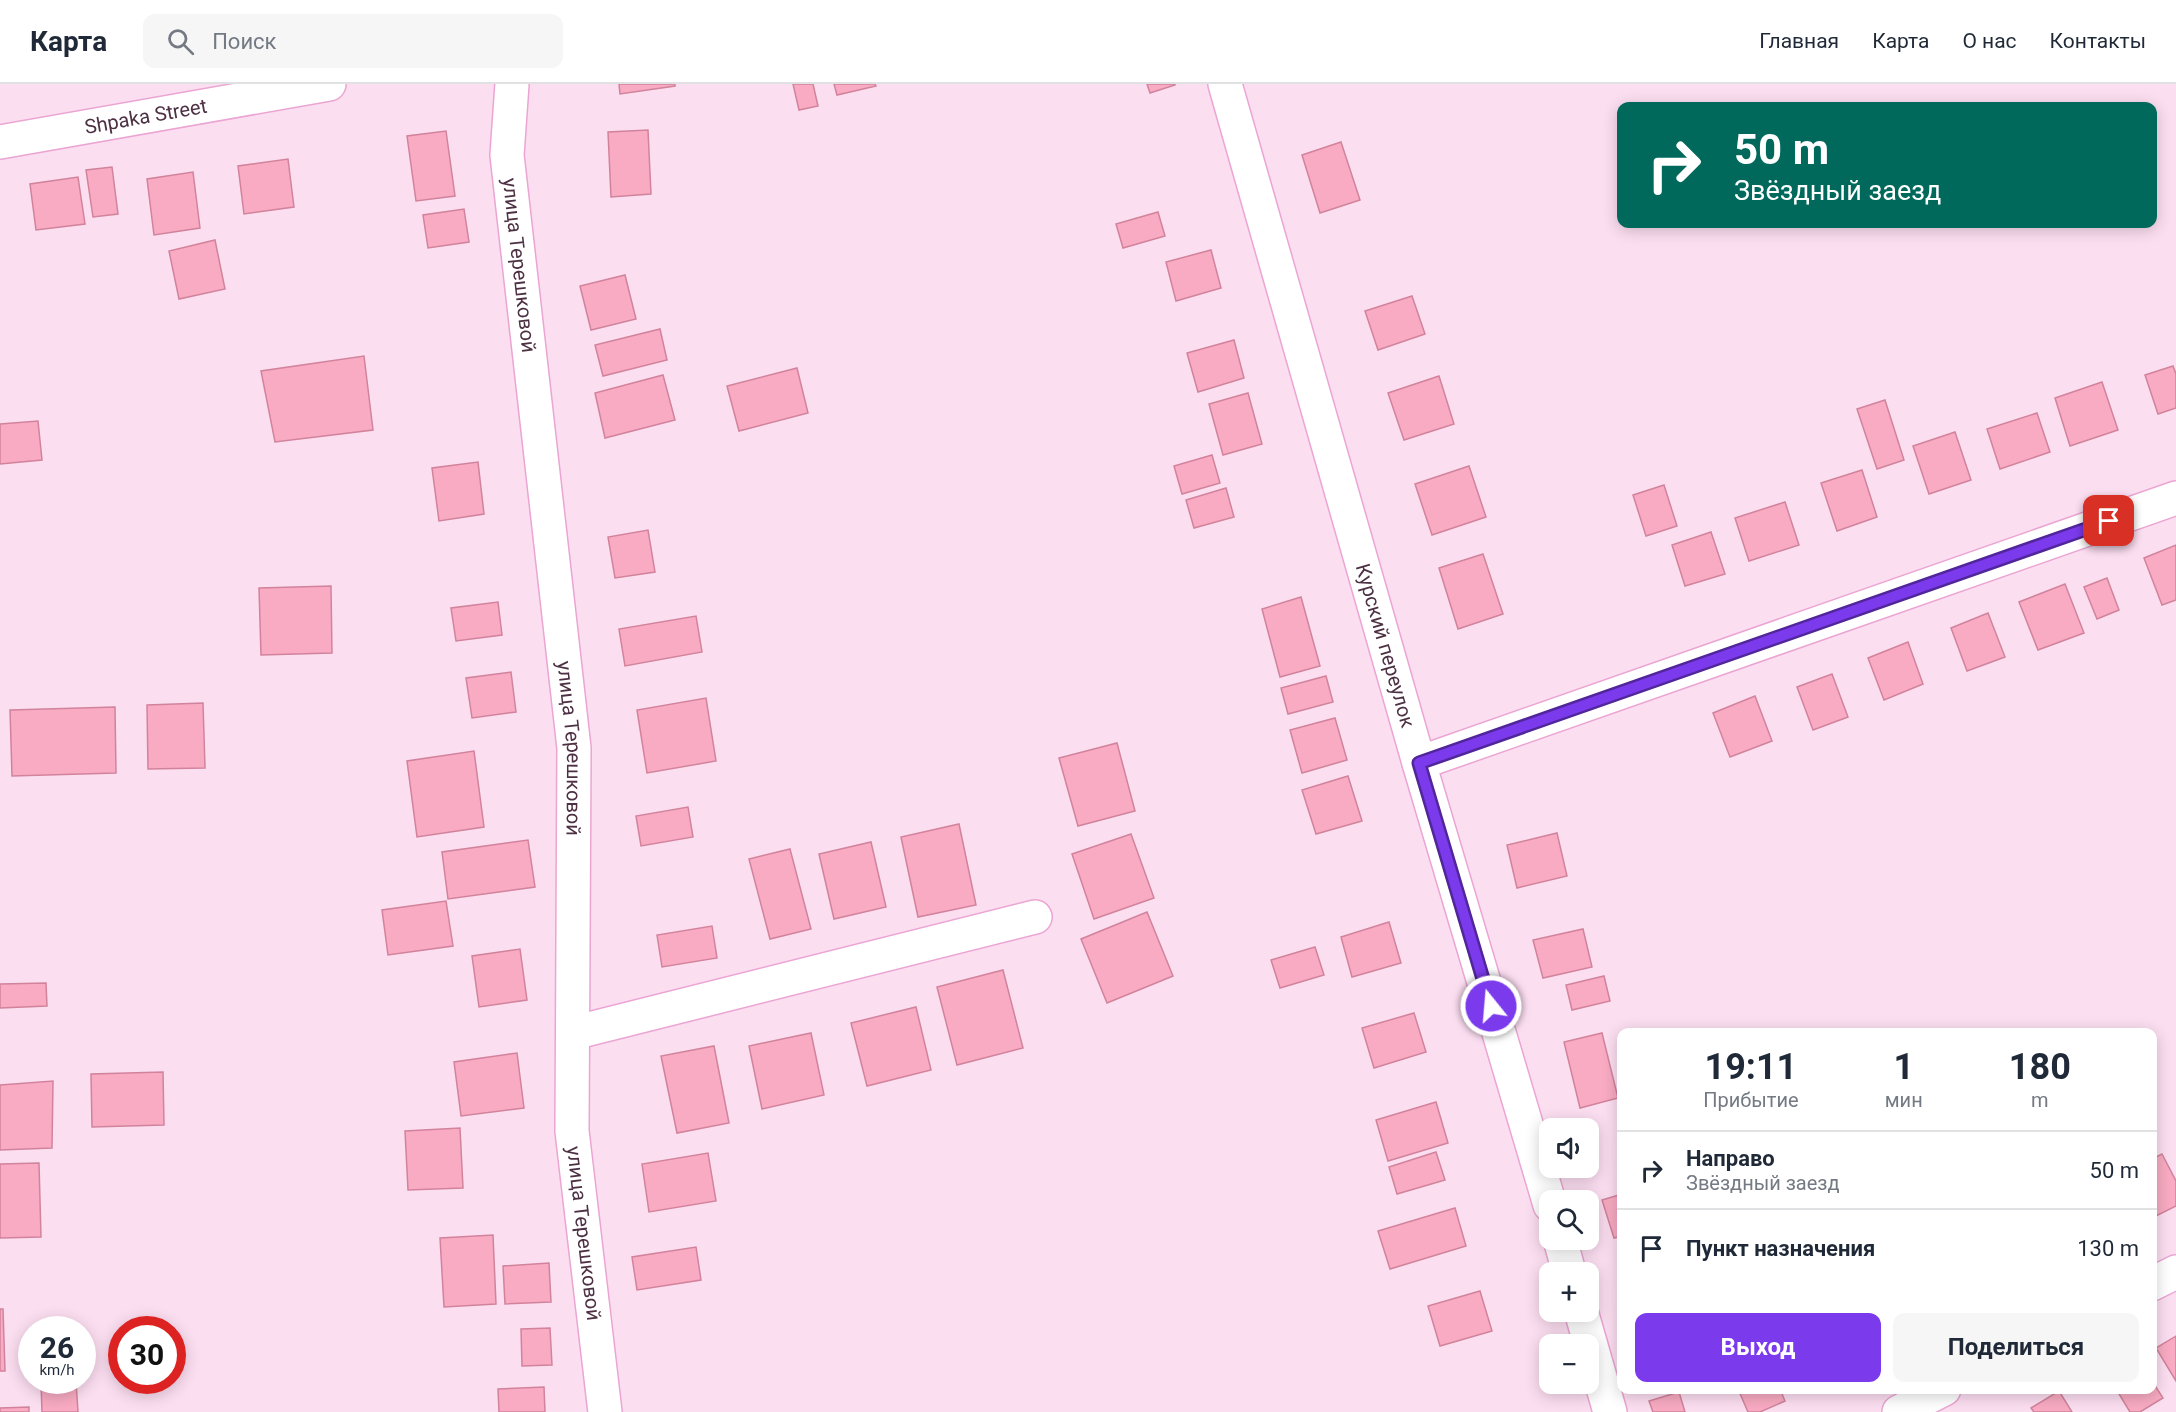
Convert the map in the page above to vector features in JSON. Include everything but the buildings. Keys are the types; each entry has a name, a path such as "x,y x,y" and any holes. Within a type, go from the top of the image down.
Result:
{"street":[{"name":"Shpaka Street","path":"0,142 329,84"},
{"name":"улица Терешковой","path":"512,84 507,155 574,748 572,1131 605,1412"},
{"name":"Курский переулок","path":"1225,84 1419,763 1546,1190"},
{"path":"1419,763 2176,498"},
{"path":"573,1033 1035,917"},
{"path":"2157,1282 2176,1272"},
{"path":"1584,1322 1610,1412"},
{"path":"1899,1412 1934,1394"}],"route":[{"path":"1491,1006 1419,763 2109,521"}]}
